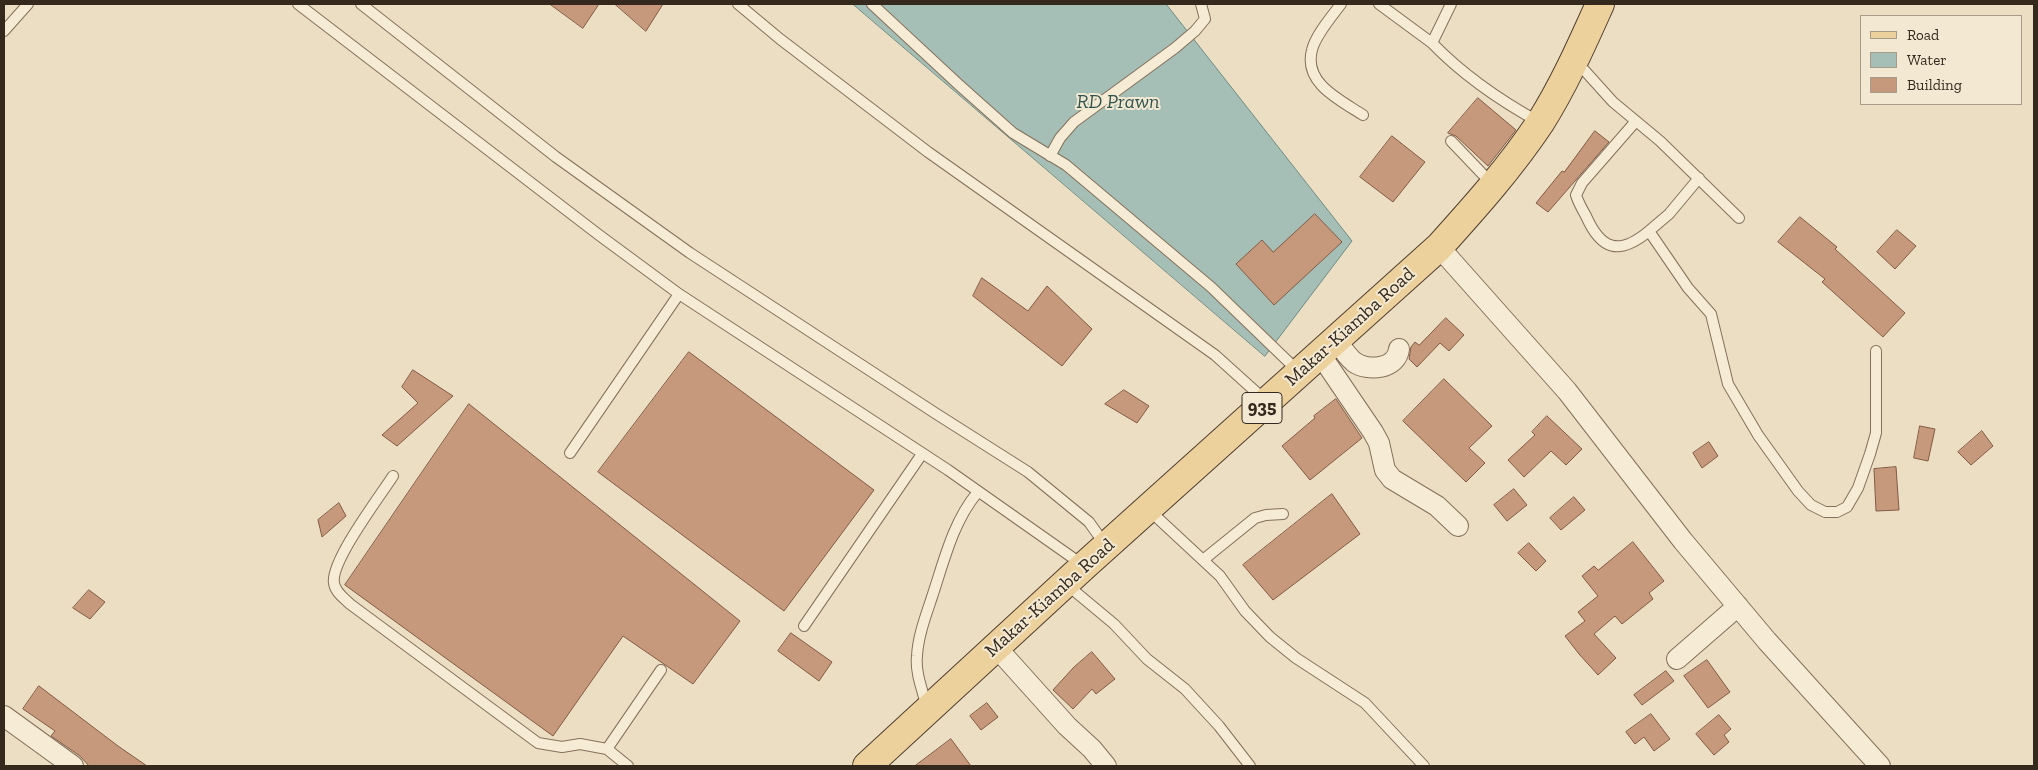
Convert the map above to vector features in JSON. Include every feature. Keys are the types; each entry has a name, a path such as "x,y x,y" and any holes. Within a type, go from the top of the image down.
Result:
{"main road":[{"name":"Makar-Kiamba Road","path":"866,766 1075,574 1439,247 1494,186 1540,122 1575,60 1600,4"}],"street":[{"path":"1439,247 1567,392 1683,541 1766,641 1880,766"},
{"path":"1328,347 1354,362 1366,366 1381,367 1393,362 1398,357 1399,349"},
{"path":"1328,347 1373,432 1386,470 1392,479 1437,506 1458,526"},
{"path":"1676,659 1738,606"},
{"path":"996,647 1106,766"},
{"path":"4,716 73,766"}],"lane":[{"path":"4,31 28,4"},
{"path":"298,4 591,229 679,294 922,454 977,493 1075,574 1114,624 1147,658 1185,689 1219,726 1250,766"},
{"path":"361,4 556,157 690,253 1028,472 1089,522 1107,546"},
{"path":"738,4 780,39 928,152 1215,355 1268,402"},
{"path":"872,4 1013,133 1066,166 1211,287 1262,334 1300,373"},
{"path":"1050,156 1060,138 1074,122 1175,48 1195,31 1205,19 1200,4"},
{"path":"1341,4 1312,50 1311,64 1316,80 1331,94 1363,115"},
{"path":"1379,4 1432,43 1450,62 1479,86 1504,104 1540,122"},
{"path":"1432,43 1451,4"},
{"path":"1575,60 1613,102 1699,178 1739,218"},
{"path":"1636,122 1582,183 1576,195 1599,238 1608,244 1628,246 1668,214 1699,178"},
{"path":"1451,141 1494,186"},
{"path":"1649,231 1688,288 1711,314 1728,384 1753,427 1798,491 1811,505 1825,512 1837,512 1847,507 1858,488 1870,454 1876,434 1876,351"},
{"path":"570,453 679,294"},
{"path":"804,626 922,454"},
{"path":"394,476 334,569 334,583 339,594 538,743 562,747 580,744 607,749 628,766"},
{"path":"928,709 918,673 916,656 944,561 967,506 977,493"},
{"path":"1148,509 1220,576 1245,611 1270,637 1296,658 1366,703 1424,766"},
{"path":"1203,560 1255,518 1283,514"},
{"path":"607,749 661,670"}],"water":[{"name":"RD Prawn","path":"853,4 1166,4 1352,241 1265,356"}],"building":[{"path":"550,4 599,4 583,28"},
{"path":"615,4 663,4 646,31"},
{"path":"1478,98 1516,130 1488,166 1456,136 1448,133"},
{"path":"1595,131 1609,142 1548,212 1536,203 1562,171 1564,172"},
{"path":"1392,136 1425,162 1393,202 1360,177"},
{"path":"1315,214 1342,242 1274,305 1236,264 1262,240 1273,252"},
{"path":"1800,217 1837,247 1835,249 1905,313 1883,337 1822,282 1825,279 1778,242"},
{"path":"1897,230 1916,246 1895,269 1877,252"},
{"path":"982,278 1028,311 1047,286 1092,329 1062,366 973,296"},
{"path":"1446,318 1464,335 1449,351 1440,343 1417,367 1409,359 1411,347 1415,342 1419,345"},
{"path":"689,352 874,490 784,611 598,472"},
{"path":"413,370 453,396 397,446 382,435 418,403 402,387"},
{"path":"1444,379 1492,426 1469,448 1485,463 1466,482 1403,421"},
{"path":"1124,390 1149,406 1137,423 1105,404"},
{"path":"1336,399 1362,438 1310,480 1282,446 1315,418 1314,416"},
{"path":"469,404 740,621 693,684 623,636 553,736 345,585"},
{"path":"1547,416 1582,449 1566,465 1551,451 1524,477 1508,460 1535,435 1532,432"},
{"path":"1920,426 1935,429 1928,461 1914,458"},
{"path":"1982,431 1993,446 1971,465 1958,452"},
{"path":"1709,442 1718,456 1702,468 1693,453"},
{"path":"1896,467 1899,510 1876,511 1874,469"},
{"path":"1514,489 1527,505 1507,521 1494,505"},
{"path":"1332,494 1360,534 1273,600 1243,565"},
{"path":"1574,497 1585,510 1561,530 1550,518"},
{"path":"339,503 346,516 322,537 318,520"},
{"path":"1633,542 1664,581 1649,593 1653,599 1622,624 1615,616 1594,634 1616,658 1598,675 1565,636 1585,621 1578,612 1598,596 1582,576 1594,566 1598,570"},
{"path":"1529,543 1546,561 1536,571 1518,553"},
{"path":"89,590 105,602 90,619 73,608"},
{"path":"791,633 832,662 819,681 778,651"},
{"path":"1092,652 1115,679 1096,694 1092,689 1073,709 1053,690 1074,667"},
{"path":"1707,660 1730,692 1708,708 1684,676"},
{"path":"1666,671 1674,681 1642,705 1634,695"},
{"path":"39,686 147,766 89,766 80,756 51,736 55,731 23,709"},
{"path":"987,703 998,717 981,730 970,716"},
{"path":"1651,714 1670,739 1654,751 1644,737 1635,744 1626,732"},
{"path":"1719,715 1731,729 1724,735 1729,742 1714,755 1696,734"},
{"path":"951,739 971,766 915,766"}]}
